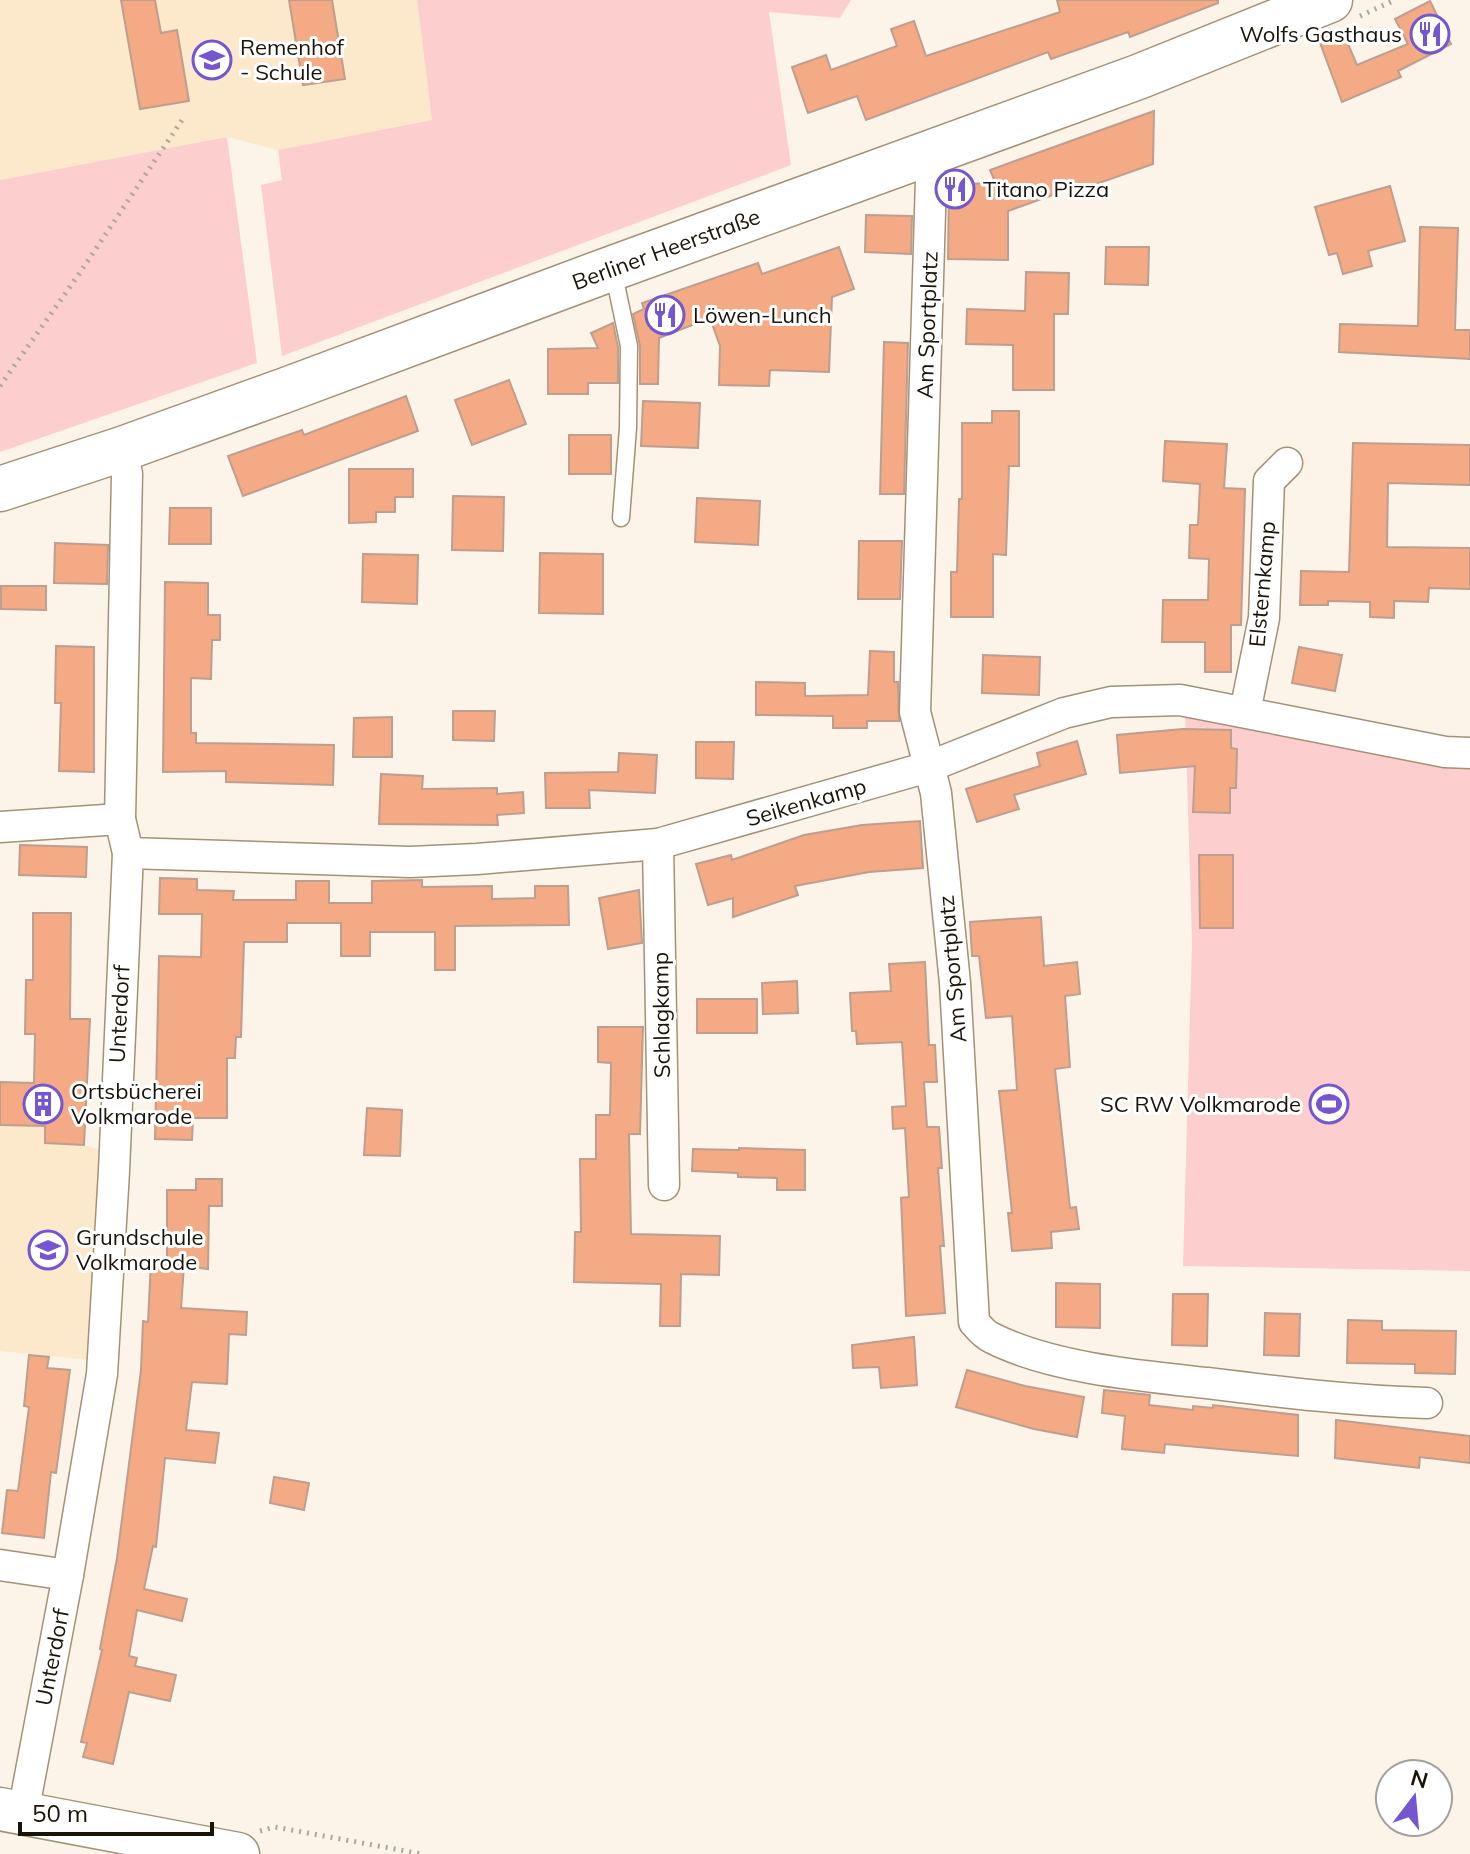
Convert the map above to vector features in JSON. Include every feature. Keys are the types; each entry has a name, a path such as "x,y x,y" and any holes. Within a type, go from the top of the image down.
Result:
{"main road":[{"name":"Berliner Heerstraße","path":"0,489 122,449 1138,77 1330,0"},
{"path":"11,1811 238,1854"}],"street":[{"name":"Am Sportplatz","path":"924,155 931,179 915,712 936,793 955,983 974,1322 988,1336 1006,1344 1040,1356 1099,1368 1156,1378 1359,1401 1427,1403"},
{"name":"Unterdorf","path":"11,1811 68,1575 102,1374 128,853 120,819 127,474 122,449"},
{"name":"Elsternkamp","path":"1245,712 1264,618 1269,481 1287,463"},
{"name":"Seikenkamp","path":"128,853 410,862 658,844 928,767 1064,713 1111,702 1180,700 1445,752 1470,753"},
{"path":"0,827 120,819"},
{"name":"Schlagkamp","path":"658,844 664,1185"},
{"path":"0,1565 68,1575"}],"lane":[{"path":"613,268 629,346 628,428 621,518"}],"path":[{"path":"0,386 182,120"}],"shaded area":[{"name":"Remenhof - Schule","path":"0,0 417,0 432,120 278,150 227,137 0,180"},
{"path":"417,0 851,0 840,18 769,12 791,165 282,356 261,185 282,180 278,150 432,120"},
{"path":"227,137 257,363 0,452 0,180"},
{"name":"SC RW Volkmarode","path":"1185,713 1470,765 1470,1271 1183,1266 1192,941"},
{"name":"Grundschule Volkmarode","path":"0,1125 45,1126 45,1143 84,1145 101,1150 89,1360 0,1351"}],"building":[{"path":"121,0 155,0 161,33 177,30 189,101 140,109"},
{"path":"289,0 332,0 345,79 303,85"},
{"path":"1057,0 1218,0 1218,3 1130,37 1128,32 1051,59 1048,52 866,120 857,96 808,113 792,67 826,55 831,70 897,46 891,29 914,21 926,56 1060,12"},
{"path":"1430,1 1451,44 1398,71 1401,77 1342,102 1319,40 1342,30 1357,65 1408,44 1395,19"},
{"path":"1154,111 1153,164 1082,189 1080,185 1008,211 1008,260 948,259 949,183 996,184 990,170"},
{"path":"1390,186 1405,241 1368,251 1372,266 1343,274 1337,253 1329,255 1315,207"},
{"path":"866,215 912,216 911,254 865,252"},
{"path":"1420,227 1458,228 1455,330 1470,330 1470,359 1339,352 1340,324 1418,326"},
{"path":"839,247 854,289 832,297 829,372 770,370 769,386 719,385 720,346 710,318 659,338 658,384 640,384 640,346 633,314 644,309 642,303 758,263 762,274"},
{"path":"1106,247 1149,247 1148,285 1105,284"},
{"path":"1026,272 1069,273 1068,314 1054,314 1054,390 1013,390 1013,345 966,344 967,309 1025,311"},
{"path":"613,323 618,347 618,383 588,383 588,394 548,394 548,349 598,348 591,333"},
{"path":"884,342 908,343 904,494 880,494"},
{"path":"509,380 526,424 472,445 455,400"},
{"path":"406,396 418,431 243,496 228,456 302,430 304,435"},
{"path":"643,401 700,403 698,448 641,446"},
{"path":"992,411 1019,411 1019,466 1009,466 1006,555 993,554 993,617 951,617 951,572 957,572 959,499 962,499 962,423 992,423"},
{"path":"569,435 611,435 611,474 569,474"},
{"path":"1165,441 1227,444 1224,488 1245,489 1241,625 1231,625 1231,672 1205,672 1205,642 1162,642 1163,600 1208,600 1209,559 1189,558 1190,525 1198,525 1200,484 1163,481"},
{"path":"1353,443 1470,445 1470,485 1388,483 1387,547 1470,548 1470,589 1429,588 1428,602 1394,601 1394,618 1370,617 1370,602 1328,601 1328,605 1300,605 1301,571 1349,572"},
{"path":"349,469 413,469 413,497 395,497 395,512 376,512 376,522 349,523"},
{"path":"453,496 504,497 503,551 452,550"},
{"path":"697,498 760,501 758,545 695,542"},
{"path":"170,508 211,508 211,544 169,544"},
{"path":"859,541 902,541 900,599 858,599"},
{"path":"55,543 108,545 107,584 54,583"},
{"path":"540,553 603,554 603,614 539,613"},
{"path":"363,554 418,555 417,604 362,602"},
{"path":"165,582 208,583 208,615 220,615 220,640 212,640 211,679 191,678 191,733 196,733 196,743 334,745 333,785 226,782 226,771 163,772"},
{"path":"1,586 46,586 46,610 1,609"},
{"path":"56,646 94,647 94,772 59,771 61,703 55,703"},
{"path":"1299,647 1342,655 1335,691 1292,683"},
{"path":"870,651 894,652 899,721 867,721 867,728 833,728 833,716 756,715 756,682 805,683 805,696 868,695"},
{"path":"983,655 1040,657 1039,695 982,693"},
{"path":"453,711 495,711 494,741 453,740"},
{"path":"392,717 392,757 353,757 354,718"},
{"path":"1183,729 1231,730 1231,748 1237,749 1236,788 1230,788 1230,813 1193,812 1195,766 1120,773 1117,735"},
{"path":"1077,741 1086,774 1014,795 1019,809 977,822 966,789 1040,766 1037,753"},
{"path":"696,742 734,742 733,779 696,778"},
{"path":"619,753 657,755 655,793 589,790 590,808 546,808 545,773 618,772"},
{"path":"381,774 423,776 422,789 497,788 497,794 523,792 524,813 497,815 498,825 379,824"},
{"path":"920,821 923,868 869,872 795,886 798,895 733,917 733,898 708,905 696,864 731,855 732,860 804,835 862,825"},
{"path":"20,845 87,847 86,877 19,875"},
{"path":"1199,855 1233,855 1233,928 1200,928"},
{"path":"160,878 197,879 197,890 234,891 233,900 296,900 296,881 329,881 329,903 372,903 372,881 422,880 422,887 492,886 492,899 535,898 535,886 568,886 569,925 455,926 455,970 435,970 435,932 370,932 370,956 341,956 341,923 287,923 287,942 244,942 241,1037 236,1037 235,1058 227,1058 227,1118 193,1118 192,1140 155,1139 159,956 201,957 202,914 159,914"},
{"path":"639,890 642,943 608,949 599,898"},
{"path":"33,913 71,913 70,1019 90,1019 84,1145 45,1143 45,1126 0,1125 0,1082 34,1083 35,1034 25,1034 26,980 33,980"},
{"path":"1041,917 1044,966 1077,962 1080,994 1065,996 1070,1067 1055,1069 1070,1208 1076,1207 1079,1229 1051,1232 1052,1248 1012,1251 1008,1213 1012,1213 999,1091 1017,1090 1012,1016 986,1018 979,956 972,956 970,922"},
{"path":"925,962 929,1045 935,1045 937,1082 924,1082 927,1127 939,1127 942,1168 938,1168 944,1246 940,1246 945,1313 906,1316 901,1198 909,1197 905,1128 893,1129 892,1107 906,1106 902,1042 857,1044 856,1031 852,1031 850,993 891,991 889,964"},
{"path":"797,981 798,1013 763,1014 762,983"},
{"path":"697,999 757,999 757,1033 697,1033"},
{"path":"598,1027 643,1027 640,1134 629,1134 631,1234 720,1236 719,1275 681,1274 680,1326 660,1326 661,1284 574,1282 575,1232 581,1232 580,1159 596,1159 596,1115 610,1115 611,1063 598,1062"},
{"path":"367,1108 402,1110 400,1156 364,1155"},
{"path":"693,1149 805,1150 805,1190 777,1190 777,1178 692,1171"},
{"path":"196,1179 222,1179 222,1206 209,1206 208,1269 184,1266 181,1308 247,1312 246,1335 229,1334 227,1384 192,1382 186,1430 219,1433 215,1463 165,1458 156,1547 153,1546 144,1589 187,1599 182,1621 137,1610 129,1656 137,1658 135,1666 176,1675 170,1701 129,1692 113,1764 83,1757 87,1743 81,1742 102,1650 117,1558 141,1370 143,1321 148,1322 151,1261 167,1262 167,1190 196,1190"},
{"path":"1056,1283 1100,1284 1100,1328 1056,1327"},
{"path":"1173,1294 1208,1294 1207,1346 1172,1345"},
{"path":"1265,1313 1300,1314 1299,1356 1264,1355"},
{"path":"1348,1320 1382,1321 1382,1330 1456,1331 1455,1374 1415,1373 1415,1364 1347,1363"},
{"path":"914,1337 917,1385 881,1388 879,1367 853,1368 852,1345"},
{"path":"29,1355 49,1357 47,1368 70,1370 56,1473 51,1472 44,1538 2,1533 7,1490 18,1491 29,1407 24,1406"},
{"path":"967,1370 1025,1386 1084,1397 1077,1437 1034,1429 956,1407"},
{"path":"1104,1390 1150,1395 1149,1405 1193,1410 1193,1406 1213,1408 1213,1405 1298,1415 1298,1456 1165,1444 1164,1453 1122,1449 1125,1416 1102,1413"},
{"path":"1336,1420 1470,1436 1470,1463 1420,1457 1419,1468 1335,1458"},
{"path":"274,1477 309,1483 304,1510 270,1503"}],"place":[{"name":"Wolfs Gasthaus","path":"1430,34"},
{"name":"Remenhof - Schule","path":"212,60"},
{"name":"Titano Pizza","path":"955,189"},
{"name":"Löwen-Lunch","path":"665,315"},
{"name":"Ortsbücherei Volkmarode","path":"43,1104"},
{"name":"SC RW Volkmarode","path":"1329,1104"},
{"name":"Grundschule Volkmarode","path":"48,1250"}]}
